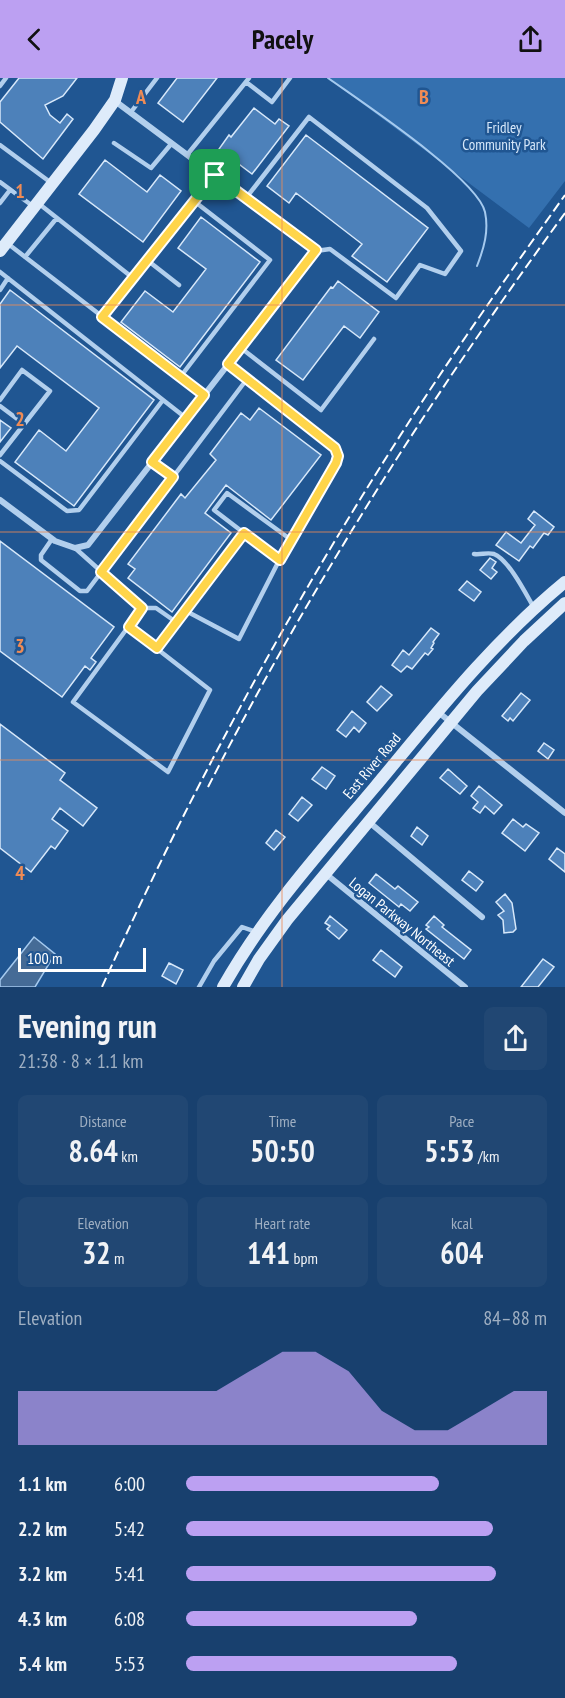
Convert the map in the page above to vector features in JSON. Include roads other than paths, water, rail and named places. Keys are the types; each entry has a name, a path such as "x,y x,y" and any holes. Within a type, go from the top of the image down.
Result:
{"main road":[{"path":"3,246 94,130 115,100 122,78"},
{"name":"East River Road","path":"223,987 256,932 438,712 495,646 565,582"},
{"path":"243,987 273,938 451,723 509,656 565,603"}],"street":[{"path":"0,500 52,538 75,548 88,545 316,250 115,100"},
{"path":"438,712 565,813"},
{"path":"369,822 482,917"},
{"path":"325,874 447,975"},
{"name":"Logan Parkway Northeast","path":"325,874 465,987"}],"lane":[{"path":"0,86 6,78"},
{"path":"131,112 157,78"},
{"path":"187,155 247,80 272,102 290,78"},
{"path":"246,198 309,117 427,208 461,251 445,274 420,265 396,298 330,249 316,250"},
{"path":"114,143 151,168 172,143"},
{"path":"0,145 52,184"},
{"path":"102,317 215,175"},
{"path":"0,182 56,219 133,278"},
{"path":"0,202 10,190"},
{"path":"181,376 270,260 194,201"},
{"path":"26,257 56,219"},
{"path":"3,246 26,257 204,395"},
{"path":"147,260 179,285"},
{"path":"0,272 186,418"},
{"path":"0,290 8,278"},
{"path":"241,348 321,410 374,339"},
{"path":"186,611 239,639 290,539 338,456 335,448 228,364"},
{"path":"0,400 22,370 50,391 0,455"},
{"path":"52,538 41,555 41,560 80,591 87,591 247,379"},
{"path":"0,461 67,511 79,510 163,400"},
{"path":"0,406 24,424"},
{"path":"152,462 173,477"},
{"path":"280,560 214,510 227,493 290,539"},
{"path":"157,648 244,533"},
{"path":"75,548 142,608 156,608 176,622"},
{"path":"474,554 492,554 500,559 516,578 534,608"},
{"path":"129,627 210,690 168,772 74,702 142,608"},
{"path":"199,987 214,961 243,927 256,932"}],"waterway":[{"path":"328,78 416,141 462,180 478,198 485,212 486,233 477,266"}],"railway":[{"path":"102,987 203,777 316,572 418,408 565,195"},
{"path":"208,787 288,639 375,493 467,351 565,213"}],"park label":[{"name":"Fridley Community Park","path":"504,136"}]}
